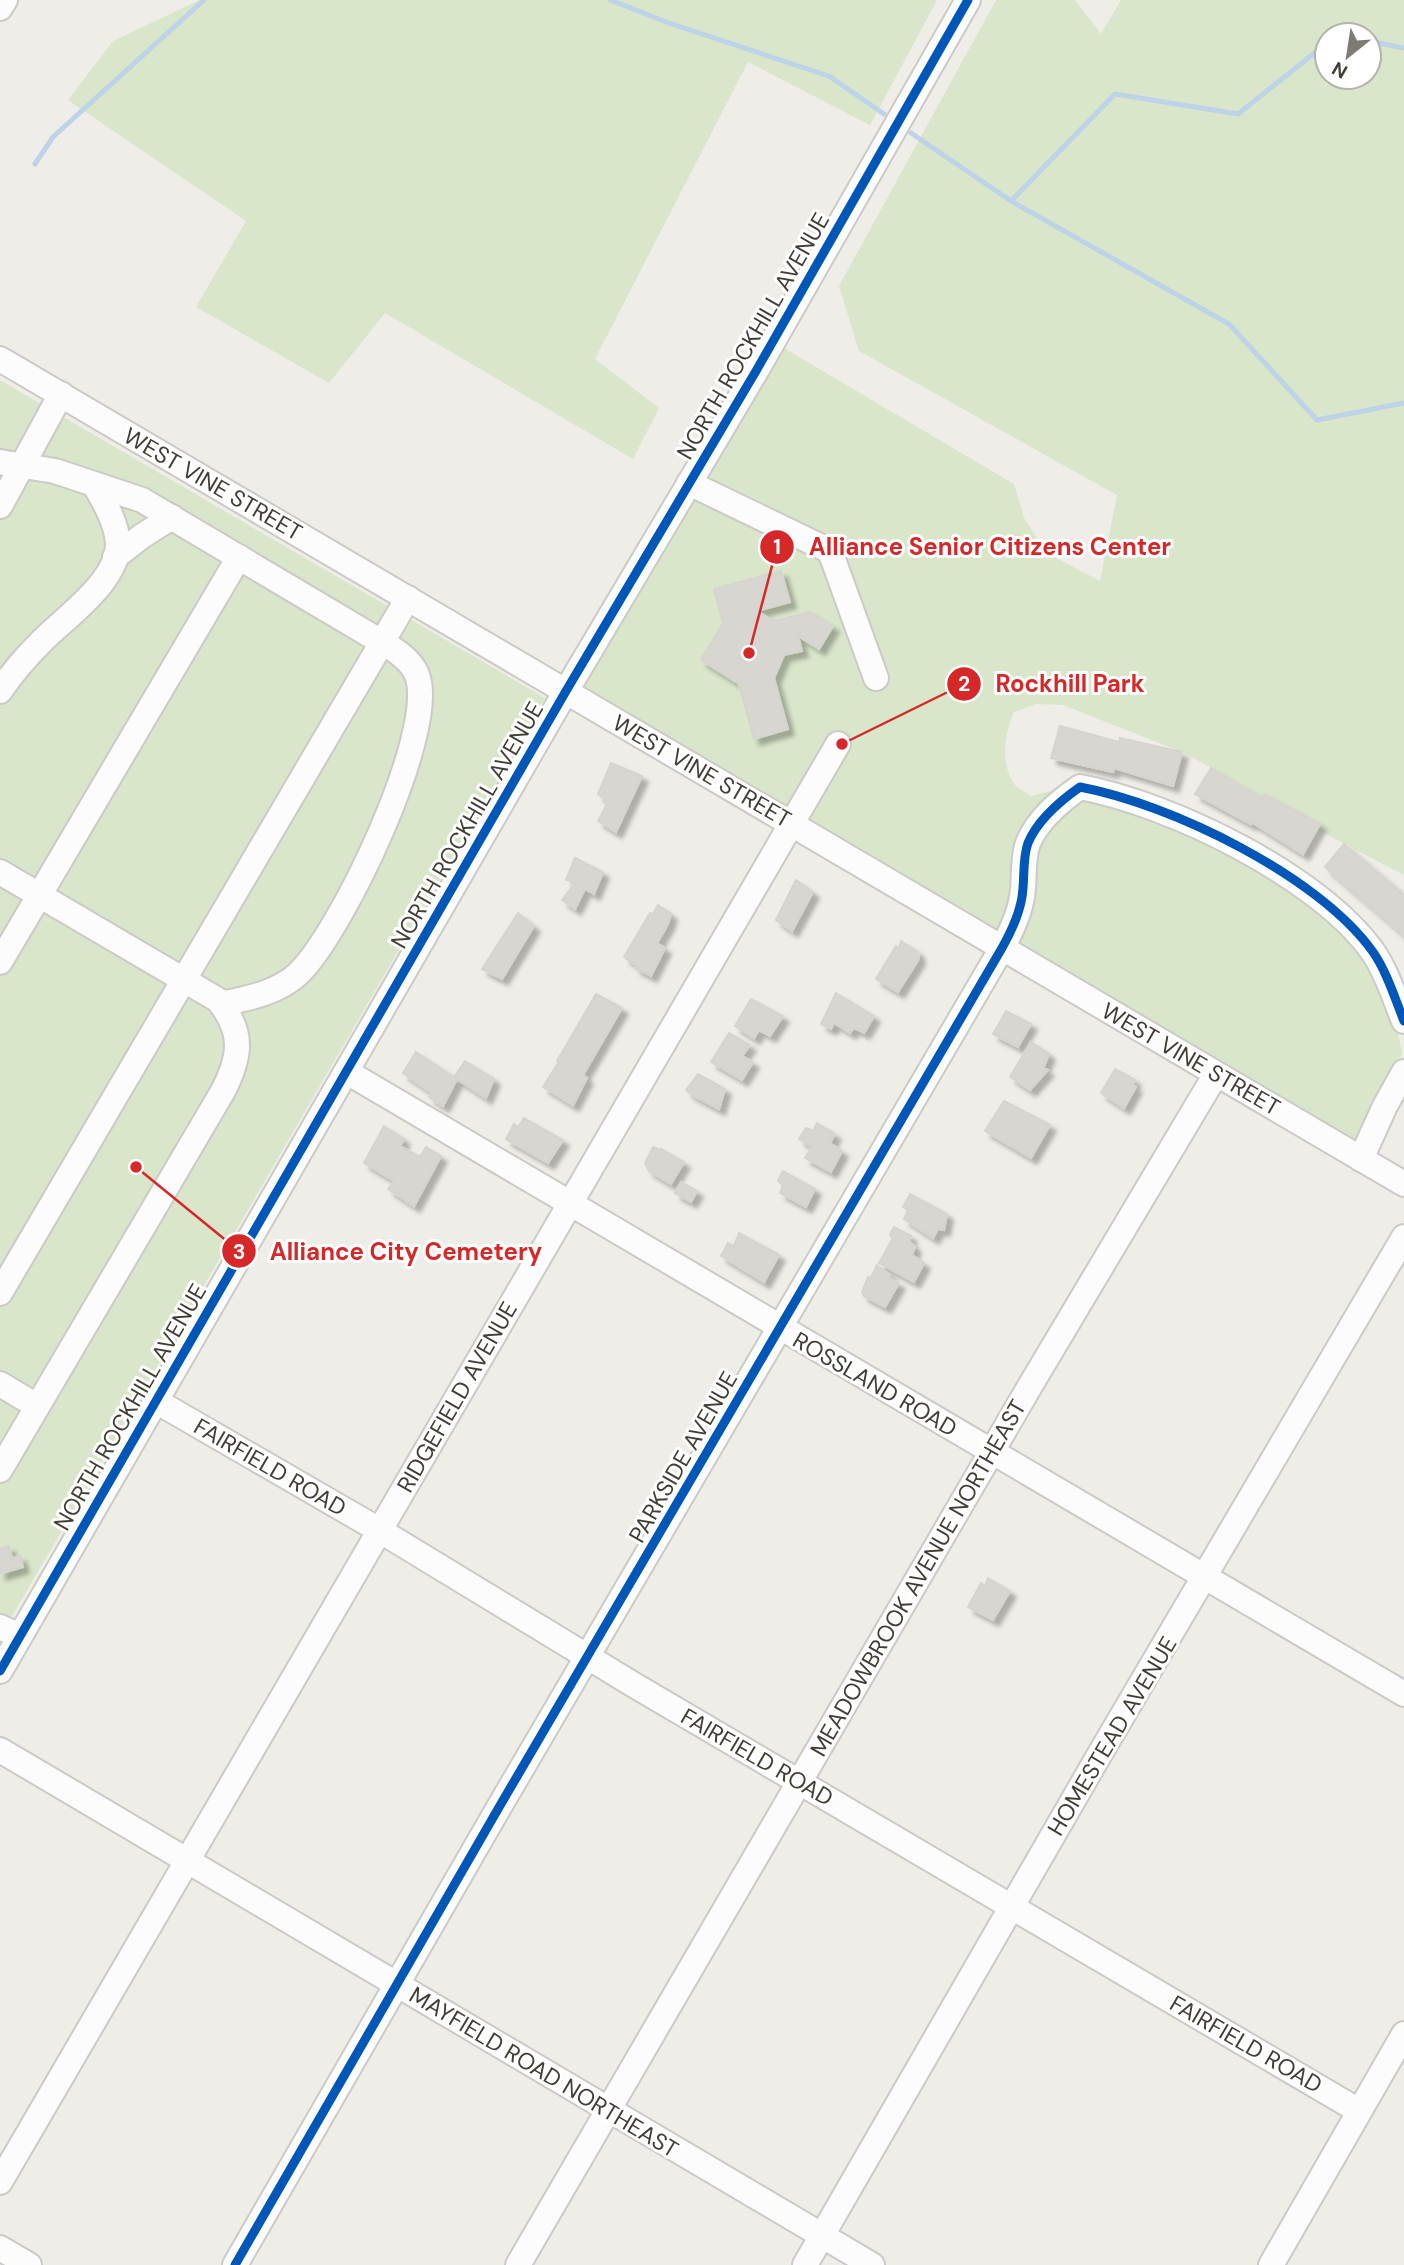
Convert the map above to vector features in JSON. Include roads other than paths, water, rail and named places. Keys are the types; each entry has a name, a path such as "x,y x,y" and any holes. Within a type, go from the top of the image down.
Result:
{"street":[{"path":"0,8 5,0"},
{"name":"NORTH ROCKHILL AVENUE","path":"0,1671 10,1632 156,1401 968,0"},
{"name":"WEST VINE STREET","path":"0,359 1404,1184"},
{"path":"0,506 11,464 61,394"},
{"path":"11,464 55,471 142,500 383,642 400,653 418,676 420,695 413,736 386,822 330,931 310,961 285,984 272,991 221,1004"},
{"path":"689,483 830,551 876,678"},
{"path":"0,691 41,641 95,591 108,573 118,544 107,506 94,484"},
{"path":"115,557 172,517"},
{"path":"0,962 239,557"},
{"path":"0,1293 408,598"},
{"name":"RIDGEFIELD AVENUE","path":"0,2182 838,744"},
{"name":"PARKSIDE AVENUE","path":"235,2265 498,1809 1002,948 1015,923 1022,898 1028,844 1041,822 1062,800 1080,787 1101,791 1183,819 1273,868 1313,894 1358,934 1375,954 1404,1021"},
{"path":"0,872 183,978 221,1004 233,1024 236,1036 236,1063 230,1078 0,1469"},
{"name":"ROSSLAND ROAD","path":"347,1072 1404,1694"},
{"path":"1361,1159 1404,1072"},
{"name":"MEADOWBROOK AVENUE NORTHEAST","path":"518,2265 992,1452 1216,1074"},
{"name":"HOMESTEAD AVENUE","path":"805,2265 1404,1237"},
{"path":"0,1384 37,1406"},
{"name":"FAIRFIELD ROAD","path":"156,1401 379,1530 589,1657 1359,2111"},
{"name":"MAYFIELD ROAD NORTHEAST","path":"0,1750 872,2265"},
{"path":"1271,2265 1404,2034"},
{"path":"0,2248 29,2265"}],"waterway":[{"path":"35,164 53,137 204,0"},
{"path":"610,0 669,23 829,76 884,114"},
{"path":"1383,44 1404,48"},
{"path":"1011,201 1115,94 1238,114 1313,54"},
{"path":"911,133 1011,201 1229,324 1317,420 1404,403"}],"place":[{"name":"Alliance Senior Citizens Center","path":"749,653"},
{"name":"Rockhill Park","path":"842,744"},
{"name":"Alliance City Cemetery","path":"136,1167"}]}
